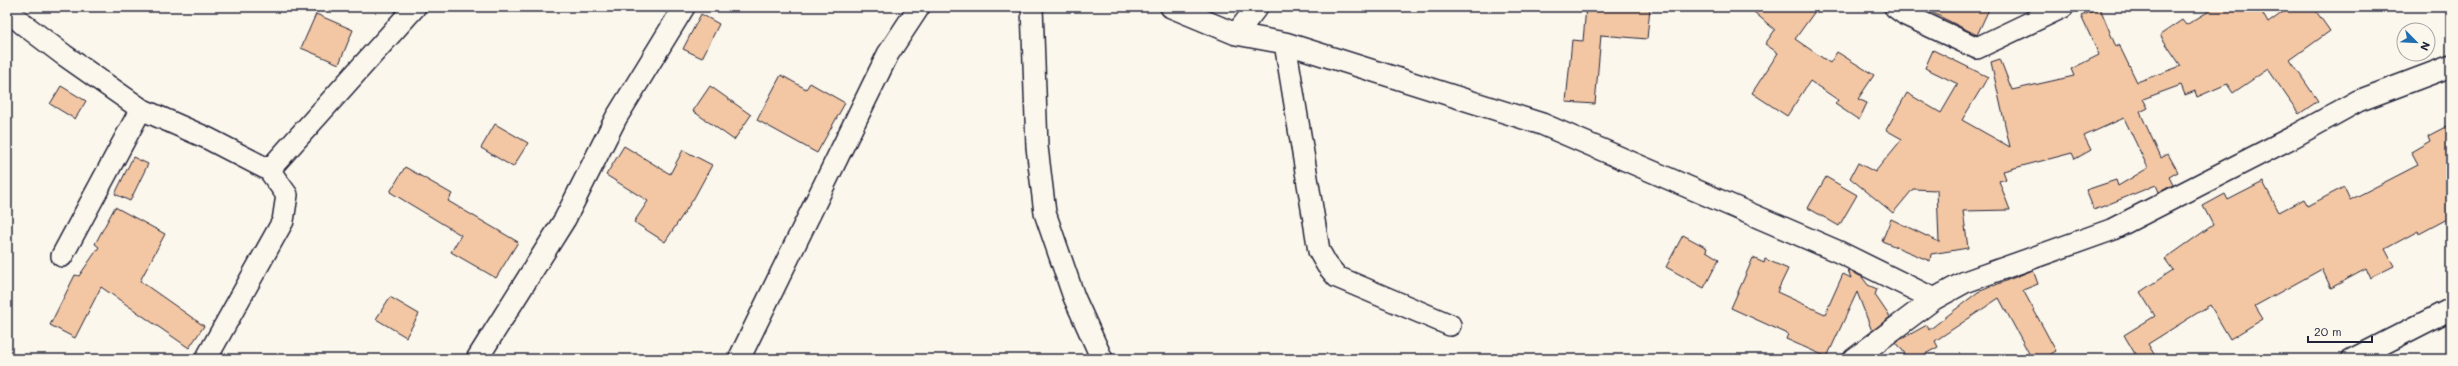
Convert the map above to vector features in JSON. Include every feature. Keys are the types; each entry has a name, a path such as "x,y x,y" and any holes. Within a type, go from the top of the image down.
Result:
{"street":[{"path":"269,170 415,7"},
{"path":"477,359 565,219 616,118 684,7"},
{"path":"739,359 888,54 919,7"},
{"path":"1032,7 1037,147 1045,213 1074,297 1102,359"},
{"path":"1171,7 1236,34 1285,43 1542,124 1839,252 1934,299"},
{"path":"1236,34 1257,7"},
{"path":"1895,7 1906,15 1977,48 2062,7"},
{"path":"7,10 22,24 141,109 207,138 269,170 287,195 284,221 206,359"},
{"path":"1285,43 1319,251 1327,265 1337,277 1450,324"},
{"path":"1854,359 1934,299 1965,282 2111,230 2293,137 2358,101 2451,66"},
{"path":"62,256 141,109"},
{"path":"2353,359 2451,309"}],"building":[{"path":"1586,7 1650,7 1647,39 1601,35 1595,104 1566,102 1572,40 1583,41"},
{"path":"1748,7 1818,7 1795,39 1830,63 1837,52 1874,75 1858,99 1867,103 1859,120 1835,104 1838,100 1810,81 1787,116 1752,93 1778,53 1765,44 1775,30"},
{"path":"1921,7 1990,7 1977,35"},
{"path":"2216,7 2259,7 2268,23 2290,7 2313,7 2330,31 2290,60 2318,101 2299,114 2268,69 2233,93 2227,84 2197,97 2195,91 2185,95 2181,85 2143,99 2148,108 2140,112 2161,158 2168,154 2178,172 2169,177 2173,185 2159,192 2156,185 2094,210 2086,190 2116,180 2118,186 2148,168 2124,118 2084,136 2091,150 2075,159 2072,153 2003,171 2006,179 1999,181 2010,210 1963,211 1968,248 1931,254 1930,261 1882,241 1891,219 1939,242 1937,190 1913,189 1893,213 1850,178 1858,163 1875,172 1902,139 1886,130 1907,93 1941,113 1958,84 1925,68 1933,50 1988,77 1962,120 2010,147 1991,62 2000,59 2012,90 2074,76 2071,69 2099,55 2081,16 2100,8 2116,47 2119,45 2137,82 2181,66 2160,35 2182,20 2186,25"},
{"path":"316,14 353,30 339,64 301,48"},
{"path":"701,14 719,24 702,58 683,49"},
{"path":"781,75 806,89 810,83 845,103 817,153 757,120"},
{"path":"61,86 86,101 75,119 50,104"},
{"path":"710,86 751,115 734,140 693,111"},
{"path":"495,124 528,143 513,167 481,148"},
{"path":"2451,124 2451,217 2419,234 2418,231 2385,249 2394,266 2370,278 2366,269 2331,288 2322,269 2255,306 2263,319 2230,339 2210,305 2148,344 2157,359 2138,359 2124,335 2155,316 2140,292 2173,270 2165,259 2213,225 2203,206 2225,194 2228,200 2263,182 2279,212 2304,199 2308,206 2344,187 2350,200 2418,165 2411,152 2430,141 2428,136"},
{"path":"624,146 670,174 683,150 712,165 694,198 665,242 634,222 648,201 606,175"},
{"path":"133,157 148,164 130,201 115,194"},
{"path":"405,167 452,194 448,201 518,242 496,278 451,252 461,235 390,192"},
{"path":"1826,177 1857,195 1839,226 1808,208"},
{"path":"115,207 165,234 140,281 204,326 189,348 101,287 75,338 50,325 75,275 79,276 99,247 95,244"},
{"path":"1683,235 1707,248 1706,251 1719,259 1704,288 1666,267"},
{"path":"1753,258 1764,263 1765,259 1788,269 1777,292 1825,314 1843,274 1851,278 1848,270 1862,277 1868,285 1877,289 1875,295 1890,317 1872,331 1857,292 1827,357 1786,339 1788,334 1731,308"},
{"path":"2033,270 2038,284 2023,290 2056,351 2042,359 2032,359 1999,298 1935,341 1938,347 1916,359 1909,359 1896,342 1927,325 1929,330 1978,292"},
{"path":"390,297 419,314 406,337 376,319"}]}
